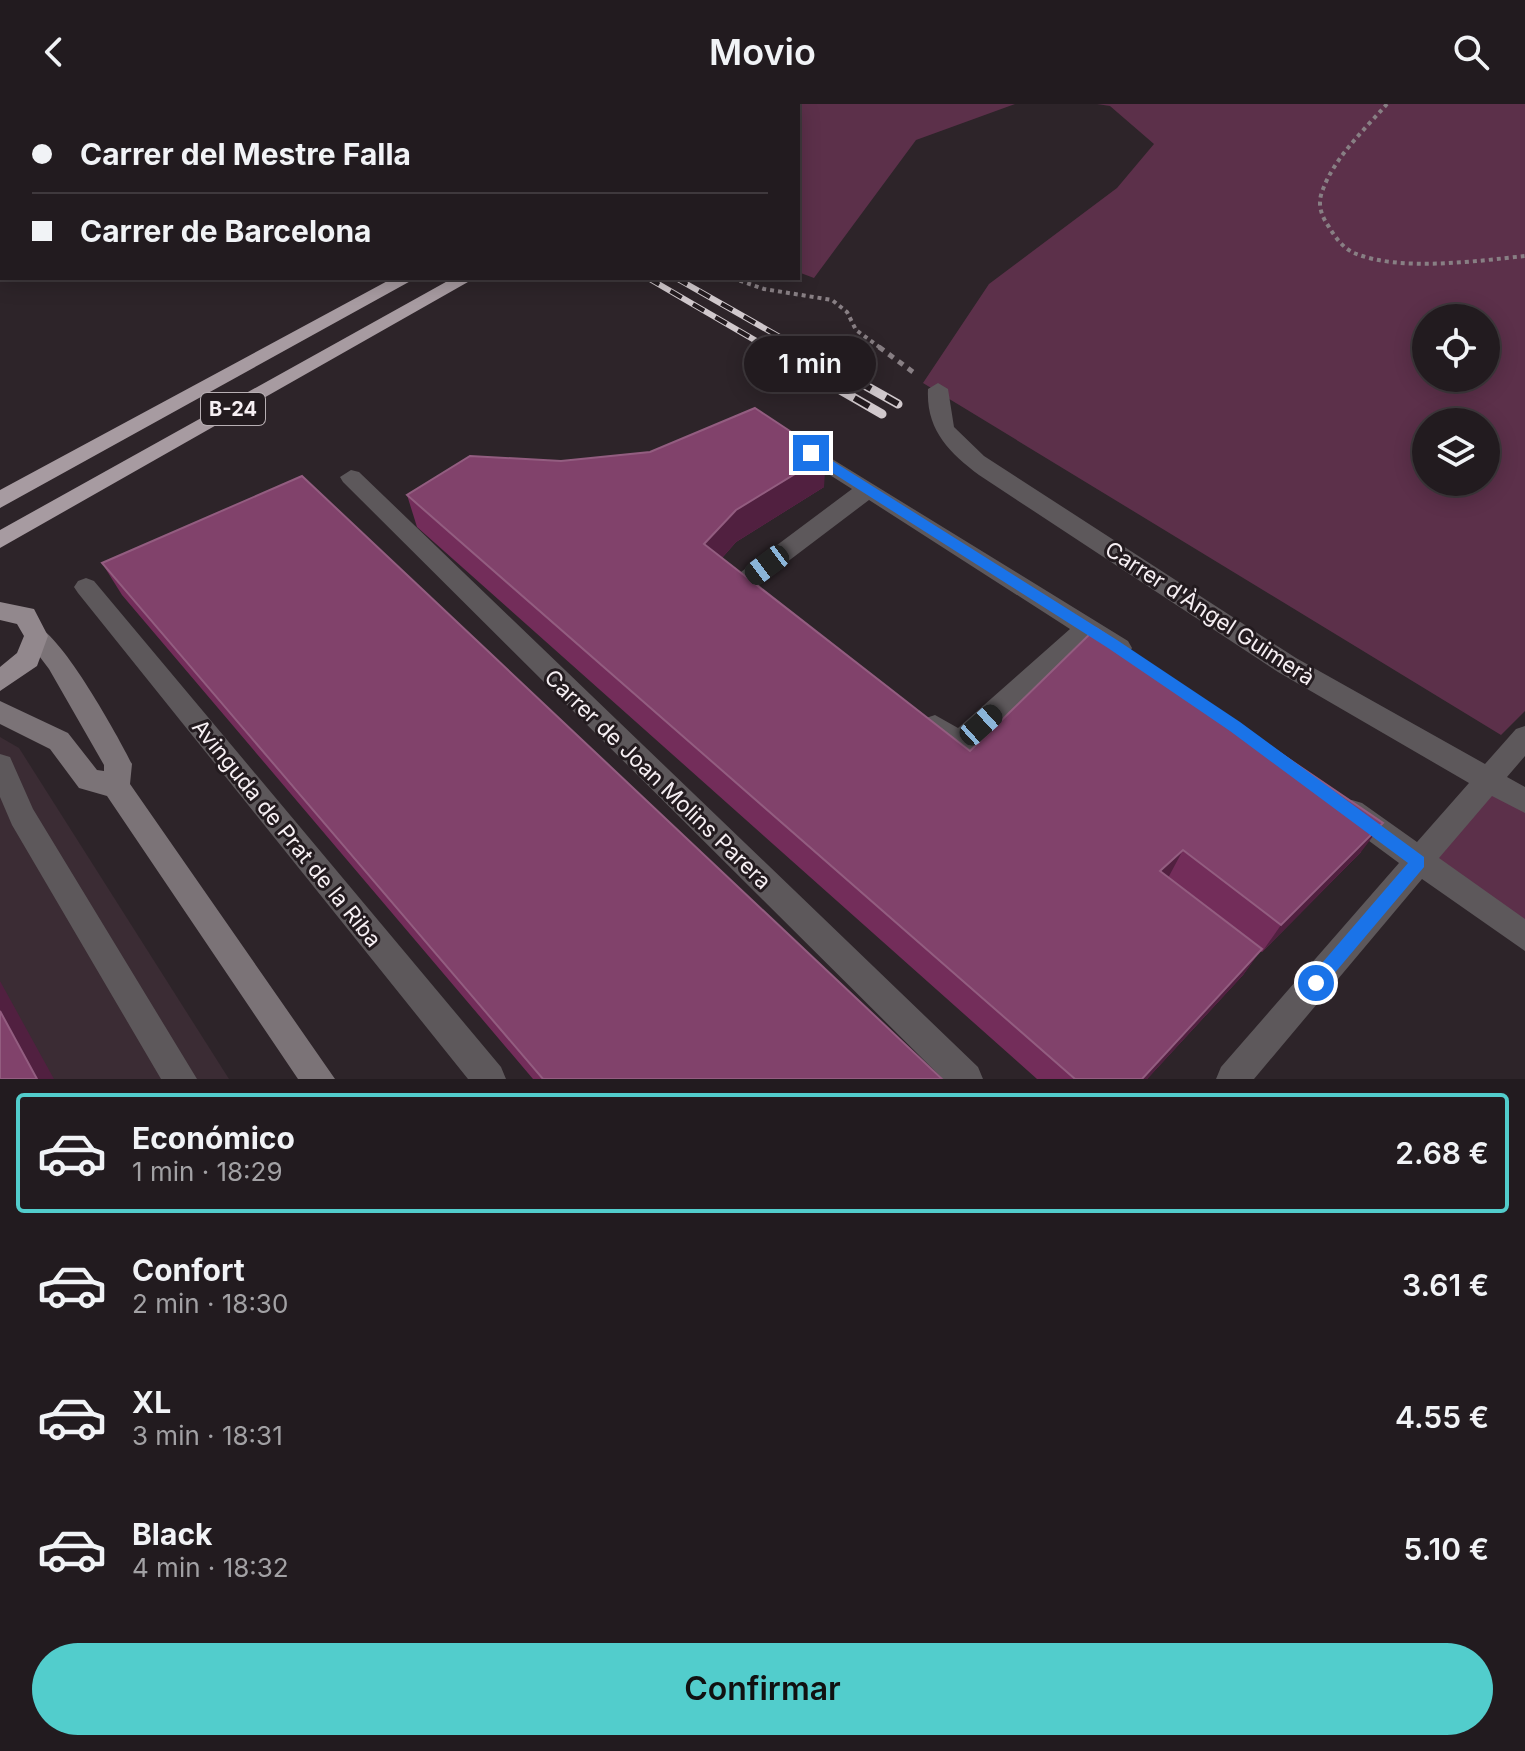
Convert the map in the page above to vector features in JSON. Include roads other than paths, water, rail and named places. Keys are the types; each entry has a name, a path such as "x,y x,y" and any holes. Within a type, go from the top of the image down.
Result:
{"highway":[{"name":"B-24","path":"0,500 403,280"},
{"name":"B-24","path":"0,540 462,280"}],"main road":[{"path":"0,611 25,616 36,636 58,662 118,764 116,786 318,1079"},
{"path":"1,681 28,659 36,636"},
{"path":"0,712 59,741 89,780 116,786"}],"street":[{"name":"Carrer d'Àngel Guimerà","path":"938,389 936,410 943,429 962,451 987,470 1287,665 1525,801"},
{"path":"811,453 1137,661"},
{"name":"Carrer de Joan Molins Parera","path":"351,477 966,1079"},
{"path":"780,613 741,584 868,489"},
{"name":"Avinguda de Prat de la Riba","path":"86,587 489,1079"},
{"path":"921,716 959,744 1088,628"},
{"path":"1233,1079 1525,737"},
{"path":"0,765 11,812 180,1079"},
{"path":"1333,799 1525,937"}],"railway":[{"path":"651,280 770,349"},
{"path":"680,280 801,349"},
{"path":"766,347 882,414"},
{"path":"797,347 898,404"}]}
